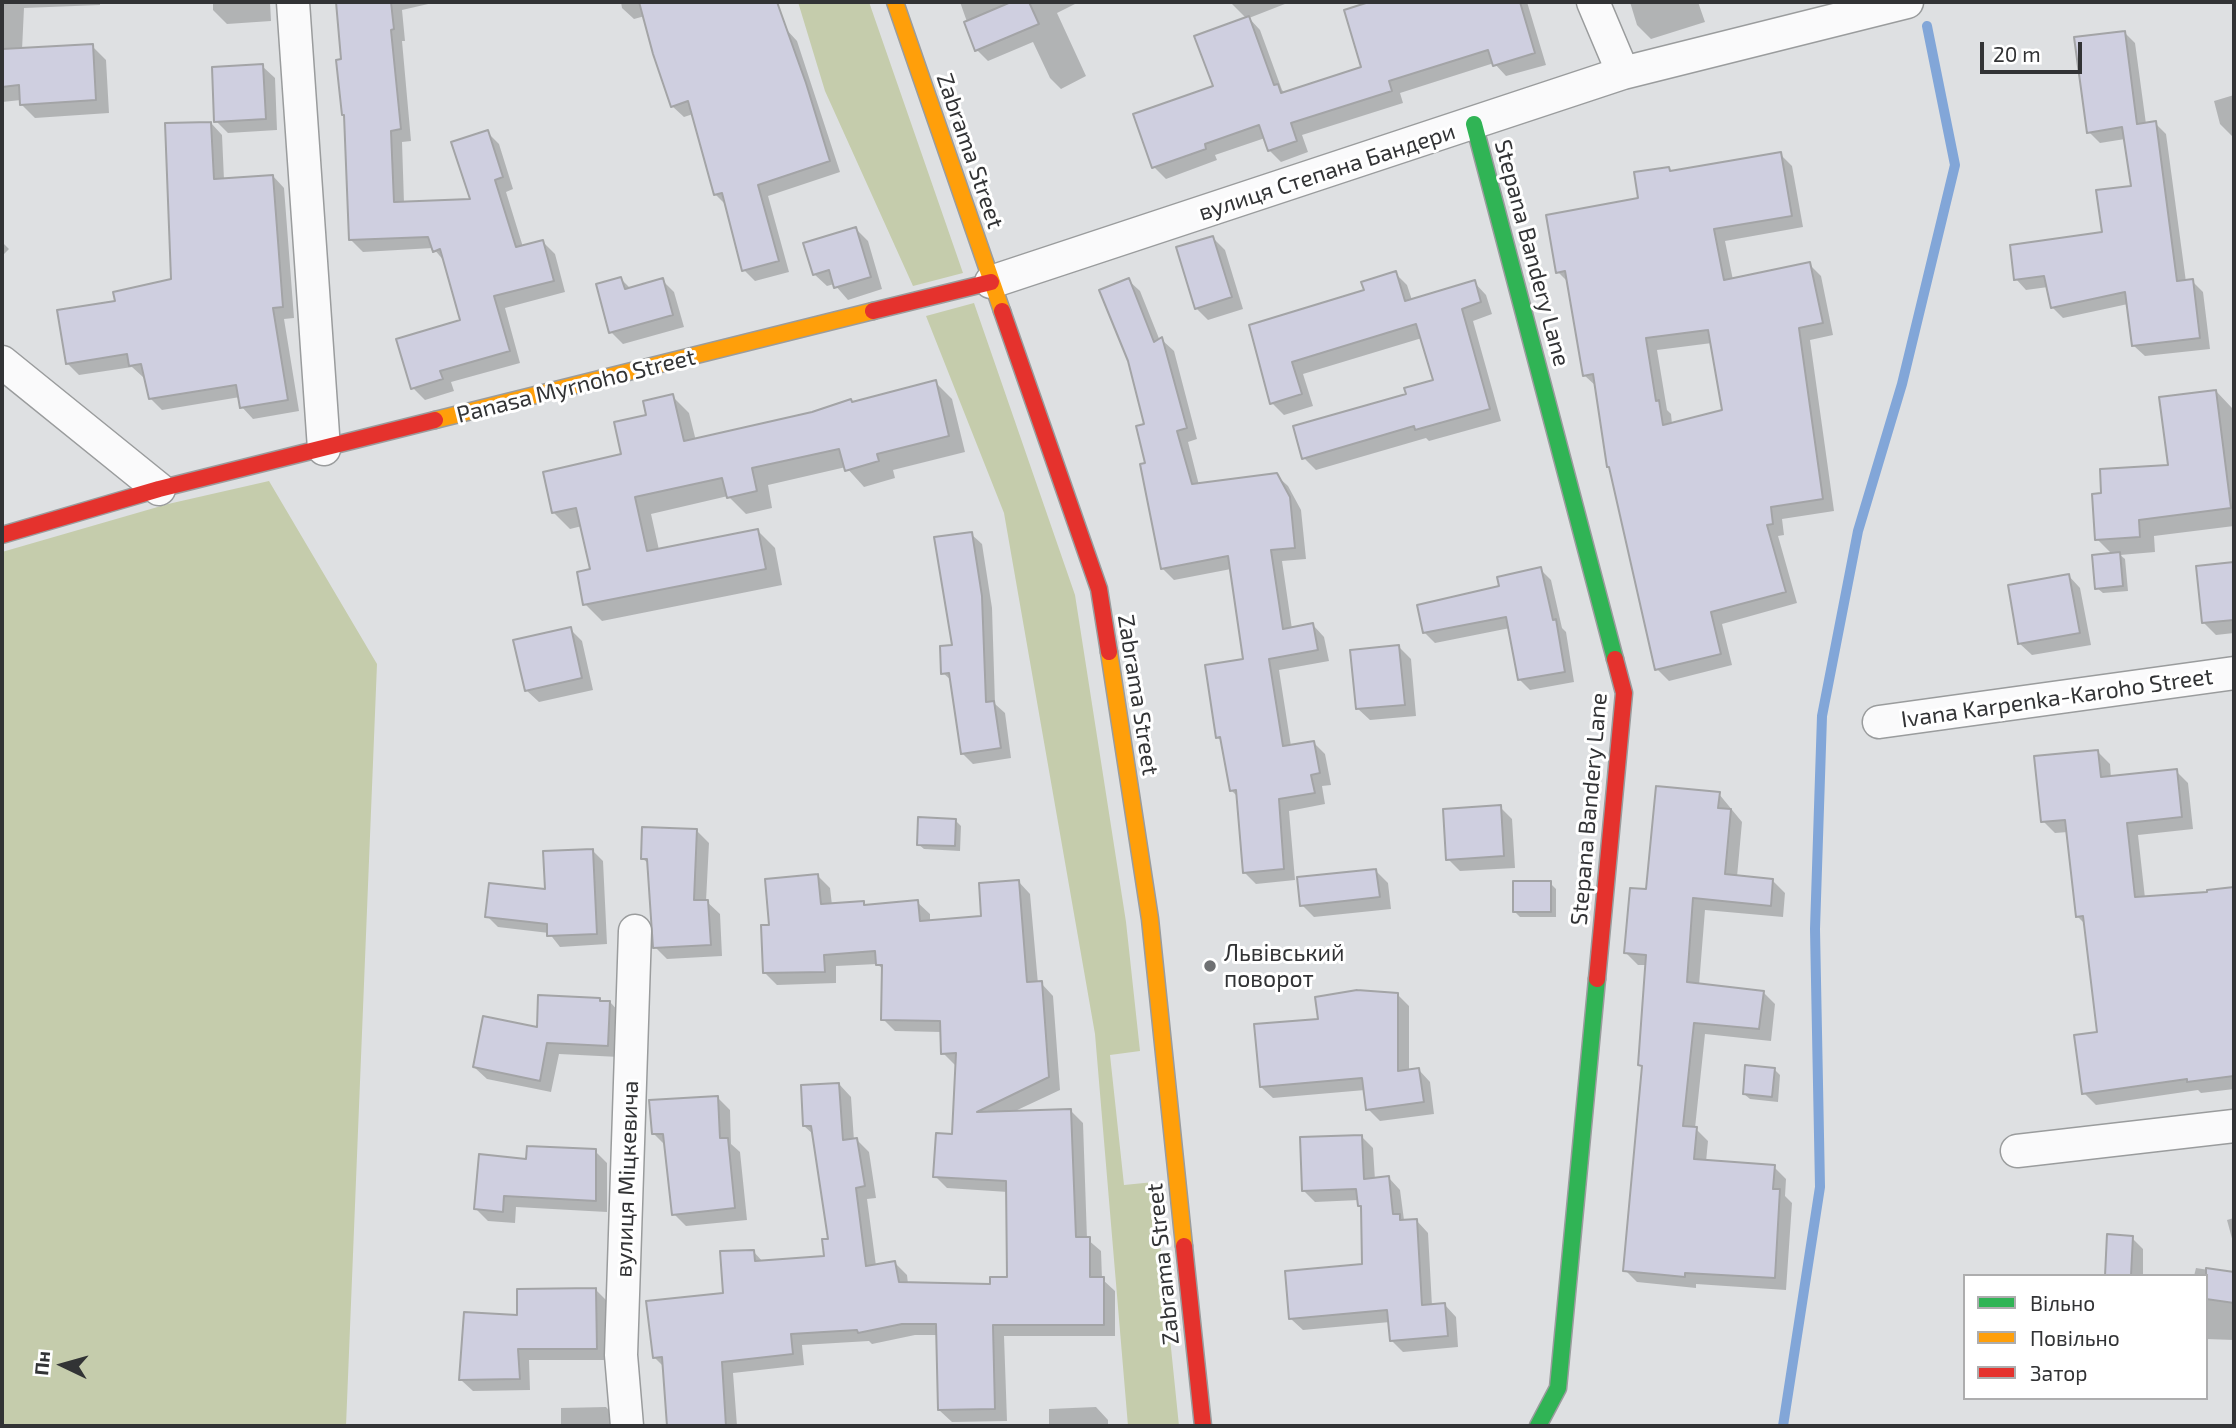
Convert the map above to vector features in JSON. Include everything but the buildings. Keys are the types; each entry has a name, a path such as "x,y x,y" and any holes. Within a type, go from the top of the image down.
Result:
{"street":[{"path":"293,2 324,449"},
{"name":"Zabrama Street","path":"895,2 1099,589 1150,919 1203,1426"},
{"path":"1593,2 1623,73"},
{"name":"вулиця Степана Бандери","path":"991,282 1623,73 1907,2"},
{"name":"Stepana Bandery Lane","path":"1474,124 1624,693 1558,1388 1538,1426"},
{"name":"Panasa Myrnoho Street","path":"2,535 159,489 991,282"},
{"path":"2,362 159,489"},
{"name":"Ivana Karpenka-Karoho Street","path":"1879,722 2234,673"},
{"name":"вулиця Міцкевича","path":"627,1426 621,1355 635,931"},
{"path":"2017,1151 2234,1126"}],"green space":[{"path":"798,2 869,2 963,273 913,286 825,91"},
{"path":"974,303 1075,595 1126,922 1140,1051 1110,1055 1124,1185 1154,1182 1179,1426 1128,1426 1095,1034 1004,513 926,316"},
{"path":"269,481 377,664 346,1426 2,1426 2,552 168,504"}],"waterway":[{"path":"1783,1426 1820,1187 1815,929 1822,716 1858,531 1902,384 1955,165 1927,26"}],"traffic: fast":[{"path":"1474,124 1615,659"},
{"path":"1538,1426 1558,1388 1597,979"}],"traffic: slow":[{"path":"895,2 1002,311"},
{"path":"435,420 873,311"},
{"path":"1109,652 1150,919 1184,1246"}],"traffic: jam":[{"path":"873,311 991,282"},
{"path":"1002,311 1099,589 1109,652"},
{"path":"2,535 159,489 435,420"},
{"path":"1597,979 1624,693 1615,659"},
{"path":"1184,1246 1203,1426"}],"place":[{"name":"Львівський поворот","path":"1210,966"}]}
